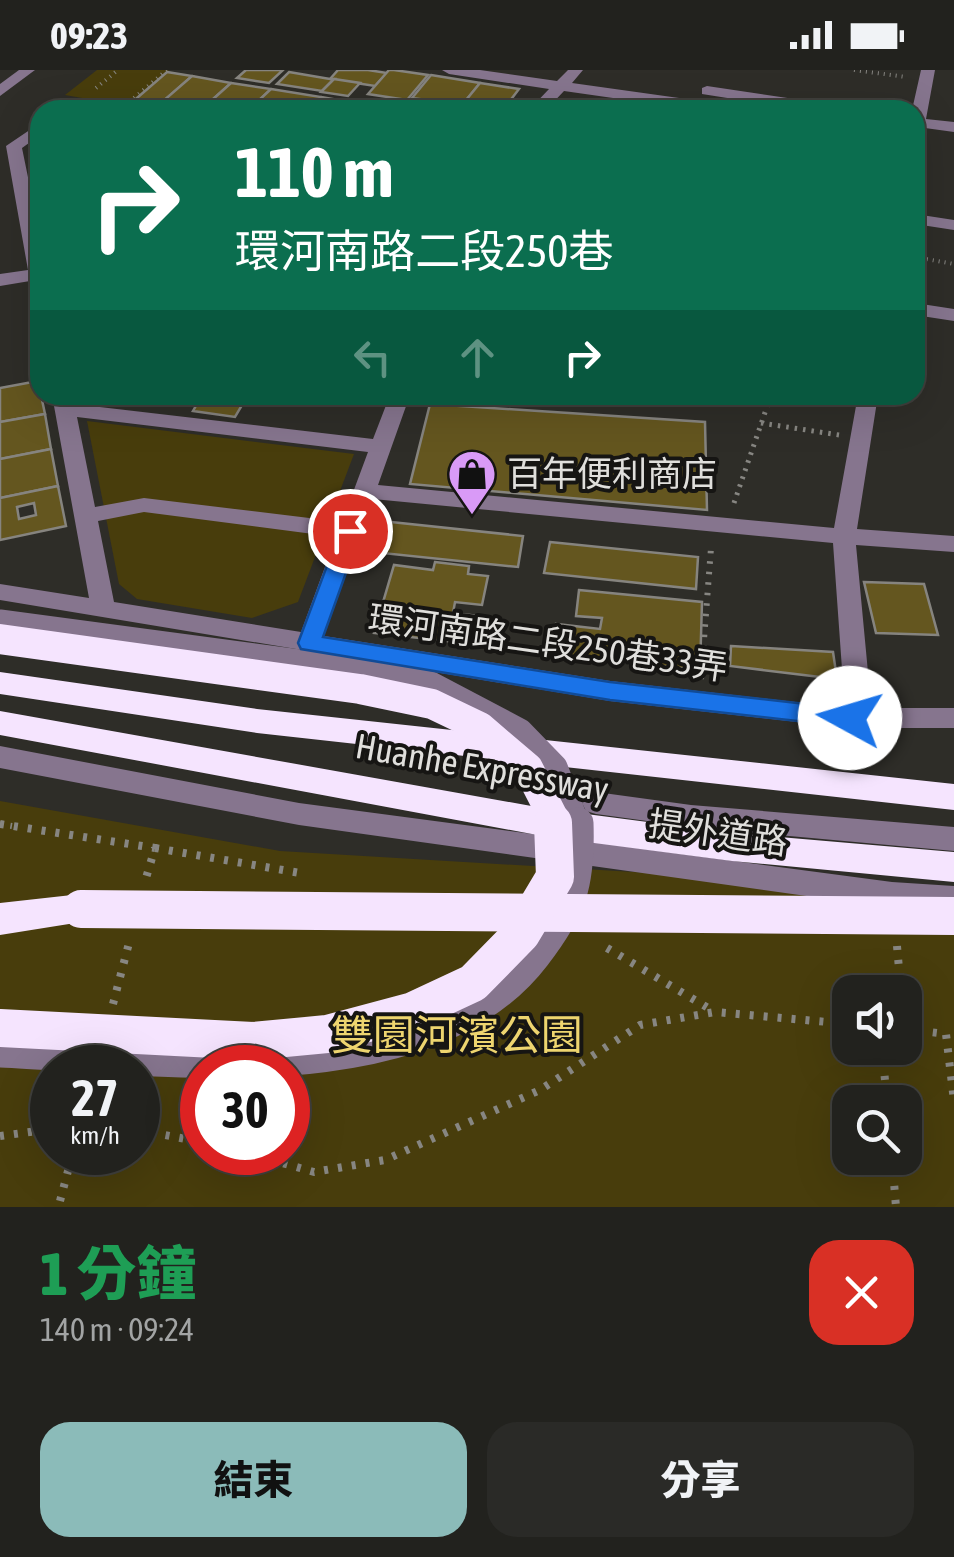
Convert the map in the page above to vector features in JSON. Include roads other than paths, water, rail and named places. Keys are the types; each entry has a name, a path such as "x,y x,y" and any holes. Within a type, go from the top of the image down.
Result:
{"highway":[{"path":"0,639 360,689 432,704 480,727 528,768 553,817 555,877 520,934 472,983 413,1011 327,1034 253,1041 0,1028"},
{"name":"Huanhe Expressway","path":"0,682 257,721 954,797"},
{"name":"Huanhe Expressway","path":"0,723 548,823 732,847 954,867"},
{"path":"0,919 82,909 954,916"}],"street":[{"path":"0,91 28,70"},
{"path":"449,70 562,78 678,100"},
{"path":"545,100 562,78 575,71 768,100"},
{"path":"923,100 928,75"},
{"path":"925,130 954,128"},
{"path":"30,133 7,145 30,240"},
{"path":"925,133 954,142"},
{"path":"925,220 954,225"},
{"path":"0,280 30,278"},
{"path":"925,310 954,315"},
{"path":"64,405 103,608"},
{"path":"84,405 381,447"},
{"path":"310,643 396,405"},
{"path":"850,718 856,683 844,538 866,405"},
{"path":"365,491 720,527 954,544"},
{"path":"85,516 144,504 350,531"},
{"name":"環河南路二段250巷33弄","path":"0,592 610,691 850,718 954,718"},
{"path":"0,622 367,670 431,684 520,731 555,768 578,820 580,872 559,926 522,972 479,1009 417,1035 336,1057 265,1063 0,1052"},
{"name":"提外道路","path":"0,756 299,814 892,895 954,900"},
{"path":"596,803 690,816 954,839"}],"place":[{"name":"百年便利商店","path":"472,516"}],"park label":[{"name":"雙園河濱公園","path":"457,1035"}]}
